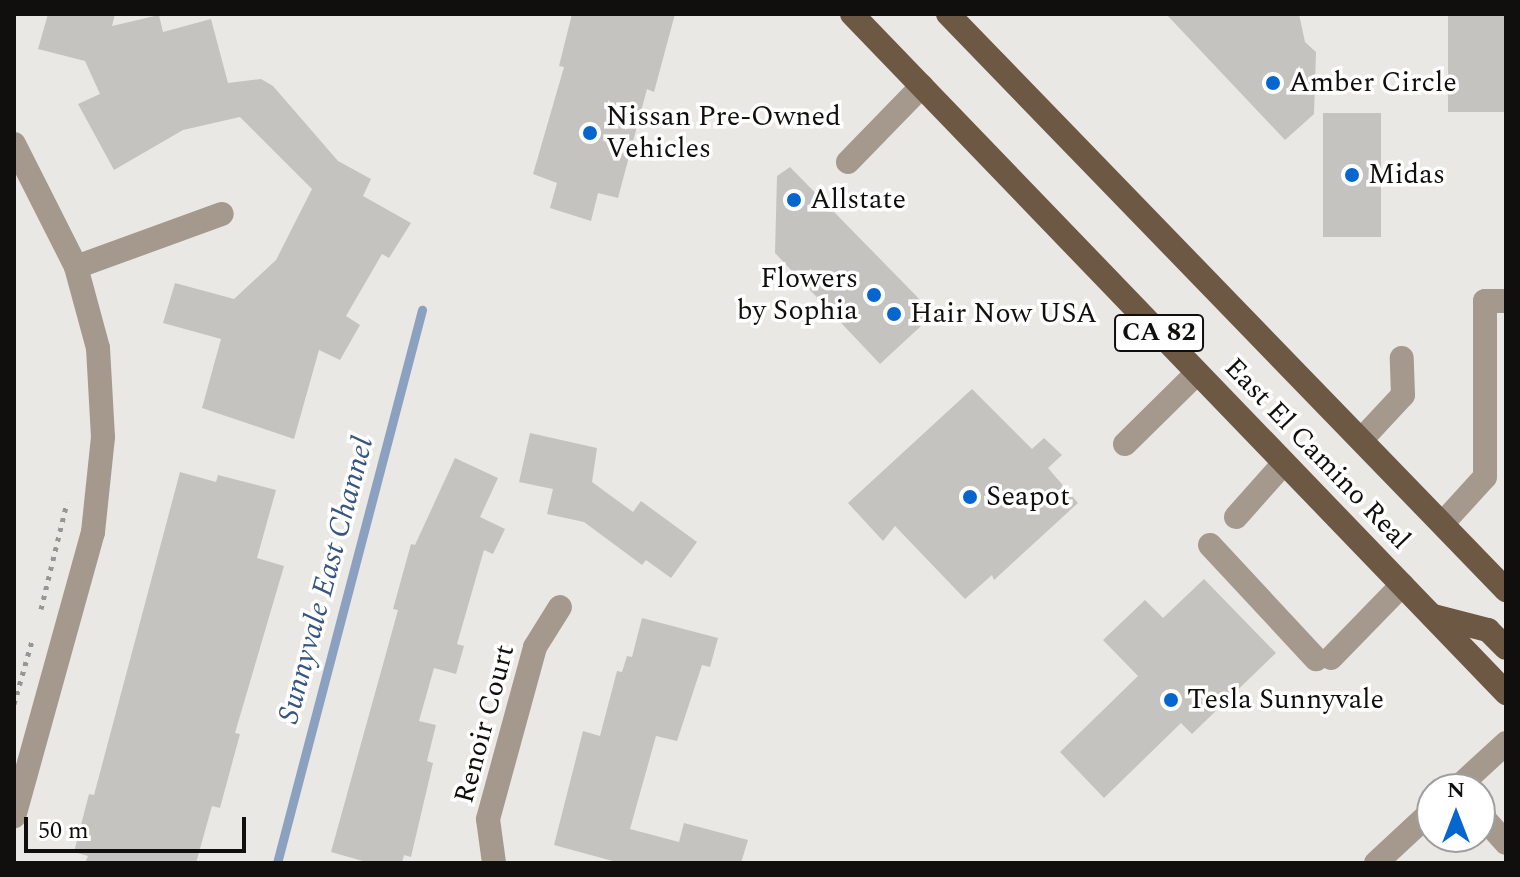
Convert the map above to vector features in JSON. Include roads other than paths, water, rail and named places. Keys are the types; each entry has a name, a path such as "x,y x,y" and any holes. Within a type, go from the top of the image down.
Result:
{"main road":[{"name":"East El Camino Real","path":"852,14 1506,693"},
{"name":"East El Camino Real","path":"948,14 1506,590"},
{"path":"1431,615 1488,630 1506,648"}],"street":[{"path":"848,162 922,86"},
{"path":"14,144 76,267 98,348 103,437 93,532 20,776 14,816"},
{"path":"76,267 222,214"},
{"path":"1443,523 1495,479 1485,301 1505,300"},
{"path":"1362,439 1403,395 1402,358"},
{"path":"1125,444 1197,373"},
{"path":"1236,517 1284,463"},
{"path":"1210,545 1324,658 1402,585"},
{"name":"Renoir Court","path":"494,863 488,819 535,647 560,607"},
{"path":"1473,773 1506,743"},
{"path":"1391,858 1416,829"}],"waterway":[{"name":"Sunnyvale East Channel","path":"277,863 422,310"}],"place":[{"name":"Amber Circle","path":"1273,83"},
{"name":"Nissan Pre-Owned Vehicles","path":"590,133"},
{"name":"Midas","path":"1352,175"},
{"name":"Allstate","path":"794,200"},
{"name":"Flowers by Sophia","path":"874,295"},
{"name":"Hair Now USA","path":"894,314"},
{"name":"Seapot","path":"970,497"},
{"name":"Tesla Sunnyvale","path":"1171,700"}]}
